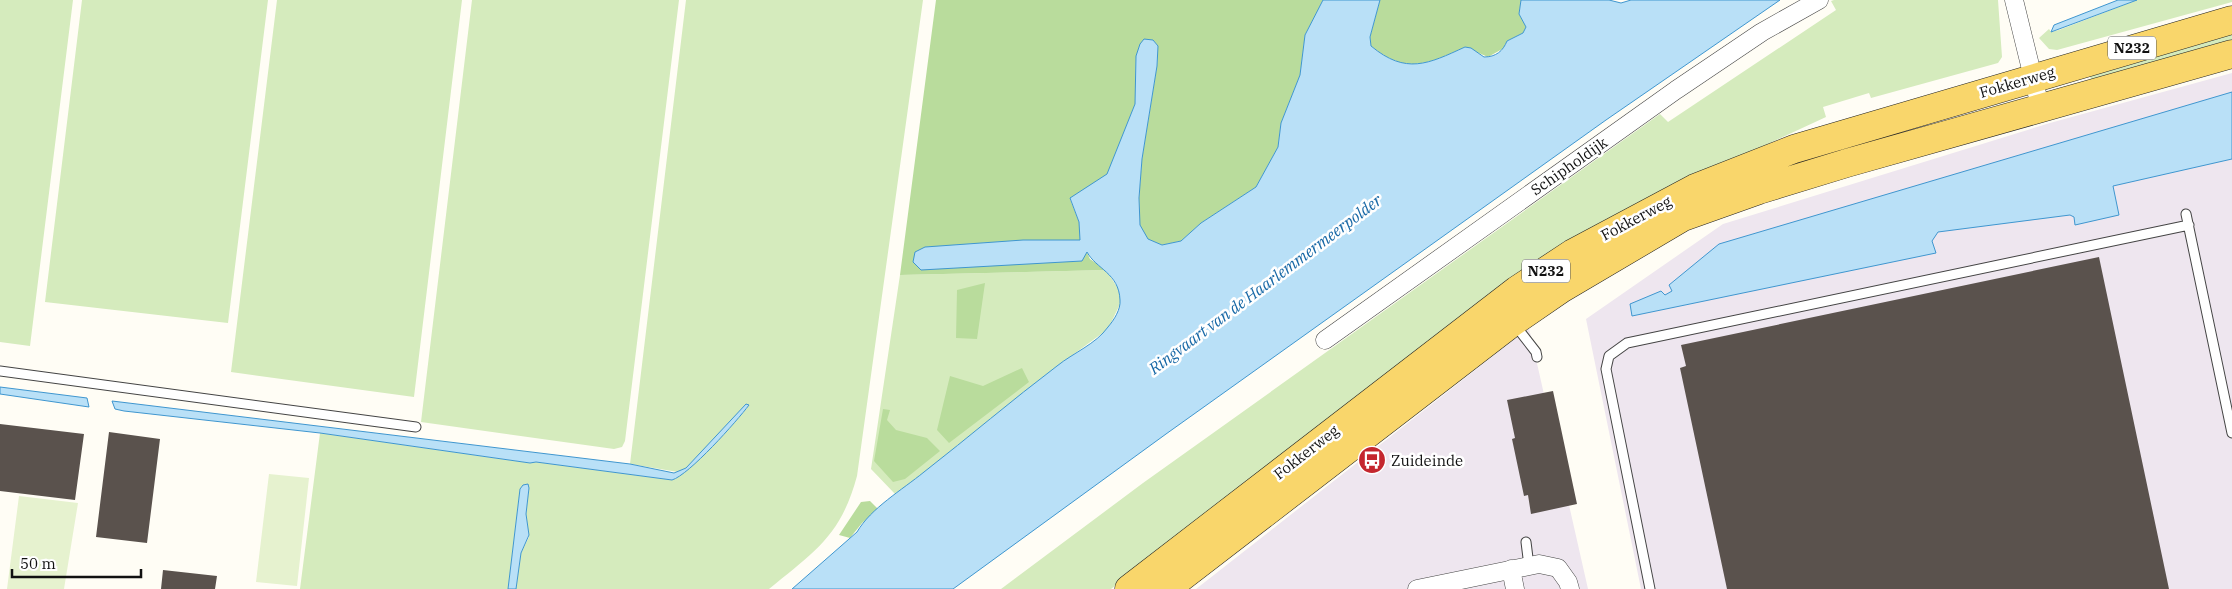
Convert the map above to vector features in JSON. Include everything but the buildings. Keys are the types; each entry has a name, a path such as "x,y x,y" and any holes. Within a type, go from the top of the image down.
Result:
{"main road":[{"name":"Fokkerweg","path":"1129,589 1509,296 1573,253 1695,188 1785,152 1885,120 2232,20"},
{"name":"Fokkerweg","path":"1166,589 1561,288 1683,217 1829,169 2232,54"}],"street":[{"name":"Schipholdijk","path":"1325,340 1676,90 1762,32 1819,0"},
{"path":"2014,0 2031,78 2041,110"},
{"path":"1417,589 1539,564 1558,568 1569,585"},
{"path":"1510,569 1515,589"}],"lane":[{"path":"2186,214 2232,433"},
{"path":"1650,589 1606,369 1609,356 1627,343 2188,225"},
{"path":"1514,322 1536,352 1537,357"},
{"path":"0,371 416,427"},
{"path":"1526,542 1529,566"}],"shaded area":[{"path":"2232,73 2232,589 1641,589 1586,319 1723,224 2050,123"},
{"path":"1529,328 1588,589 1196,589"}],"green space":[{"path":"0,0 73,0 30,346 0,342"},
{"path":"82,0 268,0 228,323 45,302"},
{"path":"277,0 462,0 414,397 231,372"},
{"path":"472,0 679,0 625,441 622,447 614,449 421,422"},
{"path":"686,0 923,0 857,476 843,514 834,528 812,553 769,589 516,589 521,553 529,537 526,514 529,488 526,484 520,489 508,589 300,589 320,433 530,463 536,462 672,480 700,458 749,405 686,468 678,472 630,464"},
{"path":"936,0 1323,0 1305,35 1300,75 1281,123 1278,147 1256,187 1201,223 1181,241 1162,245 1147,239 1140,225 1139,198 1142,159 1157,66 1158,46 1153,40 1136,56 1135,104 1107,175 1070,199 1079,222 1081,240 1090,259 1106,270 900,275"},
{"path":"1380,0 1521,0 1519,14 1526,27 1523,33 1507,41 1504,48 1488,57 1465,47 1428,62 1407,64 1384,55 1371,46 1370,37"},
{"path":"1998,0 2002,57 1998,63 1871,98 1869,93 1823,107 1826,117 1716,168 1520,276 1111,589 1001,589 1143,483 1660,114 1668,122 1836,10 1831,1"},
{"path":"2137,0 2232,0 2232,2 2057,50 2049,49 2039,38 2049,29 2051,32 2059,30"},
{"path":"2232,32 2232,44 2092,83 2089,73"},
{"path":"1106,270 1119,290 1121,302 1108,329 1044,376 896,495 871,469 900,275"},
{"path":"985,283 977,339 956,338 957,290"},
{"path":"1022,368 1029,382 949,443 937,430 950,376 983,386"},
{"path":"883,409 890,410 887,420 896,430 927,438 940,451 905,479 893,482 874,461"},
{"path":"269,474 309,478 297,586 256,582"},
{"path":"19,496 78,503 64,589 7,589"},
{"path":"870,501 878,509 862,523 850,538 839,535 861,502"}],"water":[{"name":"Ringvaart van de Haarlemmermeerpolder","path":"1323,0 1380,0 1370,37 1371,46 1395,61 1417,64 1440,58 1465,47 1471,48 1484,57 1498,53 1507,41 1523,33 1526,27 1519,14 1521,0 1609,0 1621,3 1631,0 1780,0 1606,120 1166,434 953,589 792,589 857,532 870,515 887,500 1063,361 1097,338 1117,314 1120,300 1116,284 1087,252 1082,261 921,270 913,262 915,252 925,247 1023,240 1080,240 1079,222 1070,198 1107,174 1135,104 1136,56 1144,39 1153,40 1158,46 1157,66 1142,159 1139,198 1140,225 1148,239 1162,245 1181,241 1201,223 1256,187 1278,147 1281,123 1300,75 1305,35"},
{"path":"2118,0 2137,0 2051,32 2054,25"},
{"path":"2232,92 2232,159 2113,186 2119,215 2075,225 2074,217 2070,215 1938,232 1932,241 1936,253 1632,316 1630,304 1661,291 1665,295 1672,291 1669,285 1719,244"},
{"path":"0,387 87,398 89,407 0,394"},
{"path":"112,401 630,464 674,473 686,468 746,404 749,405 701,458 680,476 672,480 536,462 530,463 320,433 124,411 115,409"},
{"path":"528,484 526,514 529,535 521,553 516,589 508,589 520,489 523,485"}],"place":[{"name":"Zuideinde","path":"1372,460"}]}
